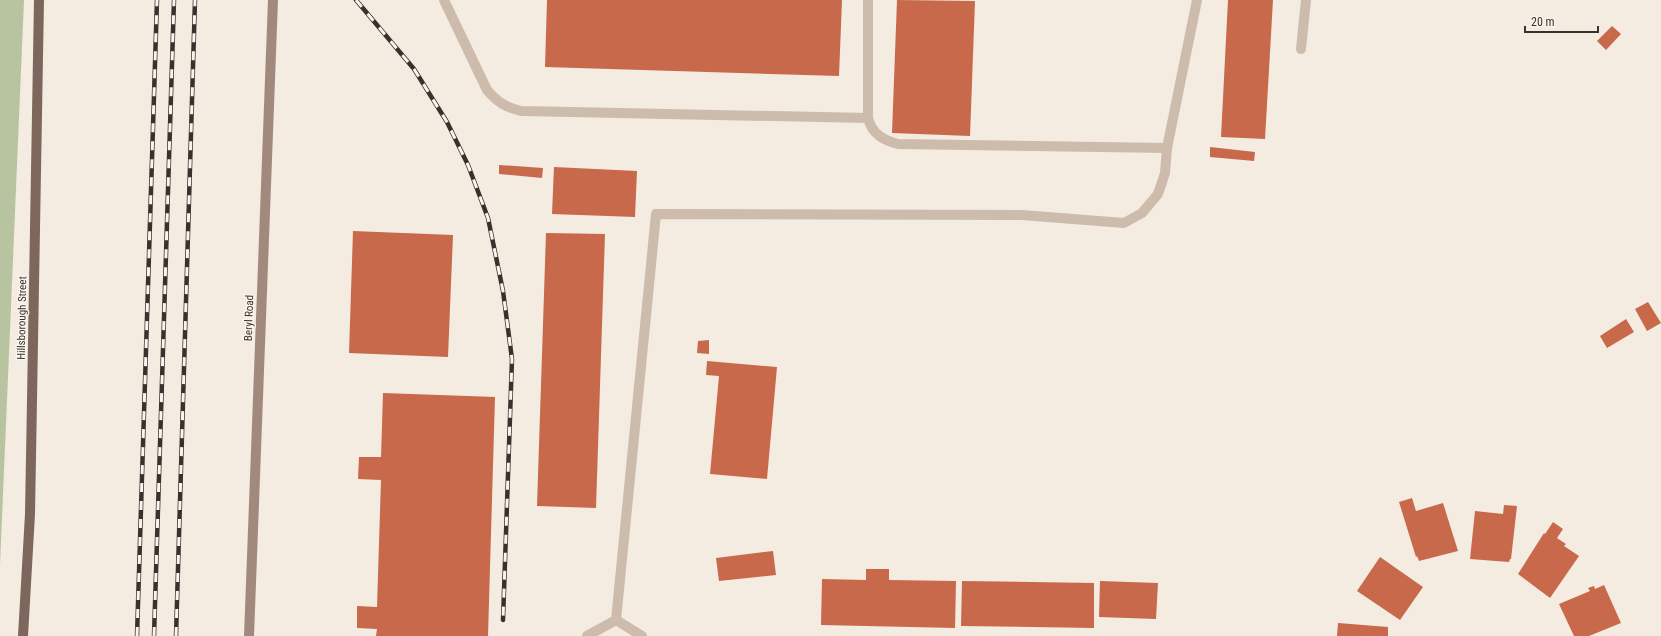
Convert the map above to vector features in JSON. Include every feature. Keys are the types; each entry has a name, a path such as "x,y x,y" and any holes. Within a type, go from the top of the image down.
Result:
{"main road":[{"name":"Hillsborough Street","path":"23,636 30,514 39,0"}],"street":[{"name":"Beryl Road","path":"250,636 273,0"}],"lane":[{"path":"444,0 487,90 496,101 506,107 521,111 868,118"},
{"path":"868,0 868,118 873,131 878,136 898,144 1167,148"},
{"path":"616,620 656,214 1022,215 1124,223 1142,213 1158,194 1165,173 1167,148 1197,0"},
{"path":"1301,49 1306,0"},
{"path":"587,636 616,620"},
{"path":"616,620 642,636"}],"green space":[{"path":"0,0 24,0 0,565"}],"building":[{"path":"547,0 842,0 839,76 545,67"},
{"path":"897,0 975,1 970,136 892,133"},
{"path":"1228,0 1273,0 1265,139 1221,137"},
{"path":"1612,26 1621,34 1606,50 1597,41"},
{"path":"1210,147 1255,152 1254,161 1210,157"},
{"path":"499,165 543,168 542,178 499,174"},
{"path":"554,167 637,171 635,217 552,214"},
{"path":"353,231 453,235 448,357 349,353"},
{"path":"546,233 605,234 596,508 537,506"},
{"path":"1648,302 1661,323 1647,331 1635,309"},
{"path":"1626,319 1634,332 1607,348 1600,336"},
{"path":"709,340 709,354 697,353 698,341"},
{"path":"707,361 777,367 767,479 710,474 719,376 706,375"},
{"path":"383,393 495,397 488,636 376,636 377,629 357,628 357,606 377,607 381,480 358,479 359,457 381,457"},
{"path":"1412,498 1416,511 1443,503 1458,551 1419,561 1417,556 1416,557 1399,502"},
{"path":"1504,505 1517,506 1511,559 1509,562 1470,559 1475,511 1503,514"},
{"path":"1553,522 1563,529 1557,538 1566,544 1564,546 1579,556 1550,598 1518,574 1544,533 1545,534"},
{"path":"773,551 776,575 719,581 716,558"},
{"path":"1380,557 1423,587 1400,620 1357,591"},
{"path":"866,569 889,569 889,580 956,581 955,628 821,625 822,579 866,580"},
{"path":"962,581 1094,583 1094,628 961,626"},
{"path":"1100,581 1158,583 1156,619 1099,617"},
{"path":"1604,585 1621,623 1589,636 1574,636 1559,604 1590,591 1588,588 1594,586 1595,589"},
{"path":"1338,623 1388,627 1388,636 1337,636"}],"railway":[{"path":"137,636 157,0"},
{"path":"154,636 174,0"},
{"path":"176,636 195,0"},
{"path":"356,0 414,69 447,122 468,165 488,218 503,291 512,359 503,620"}]}
